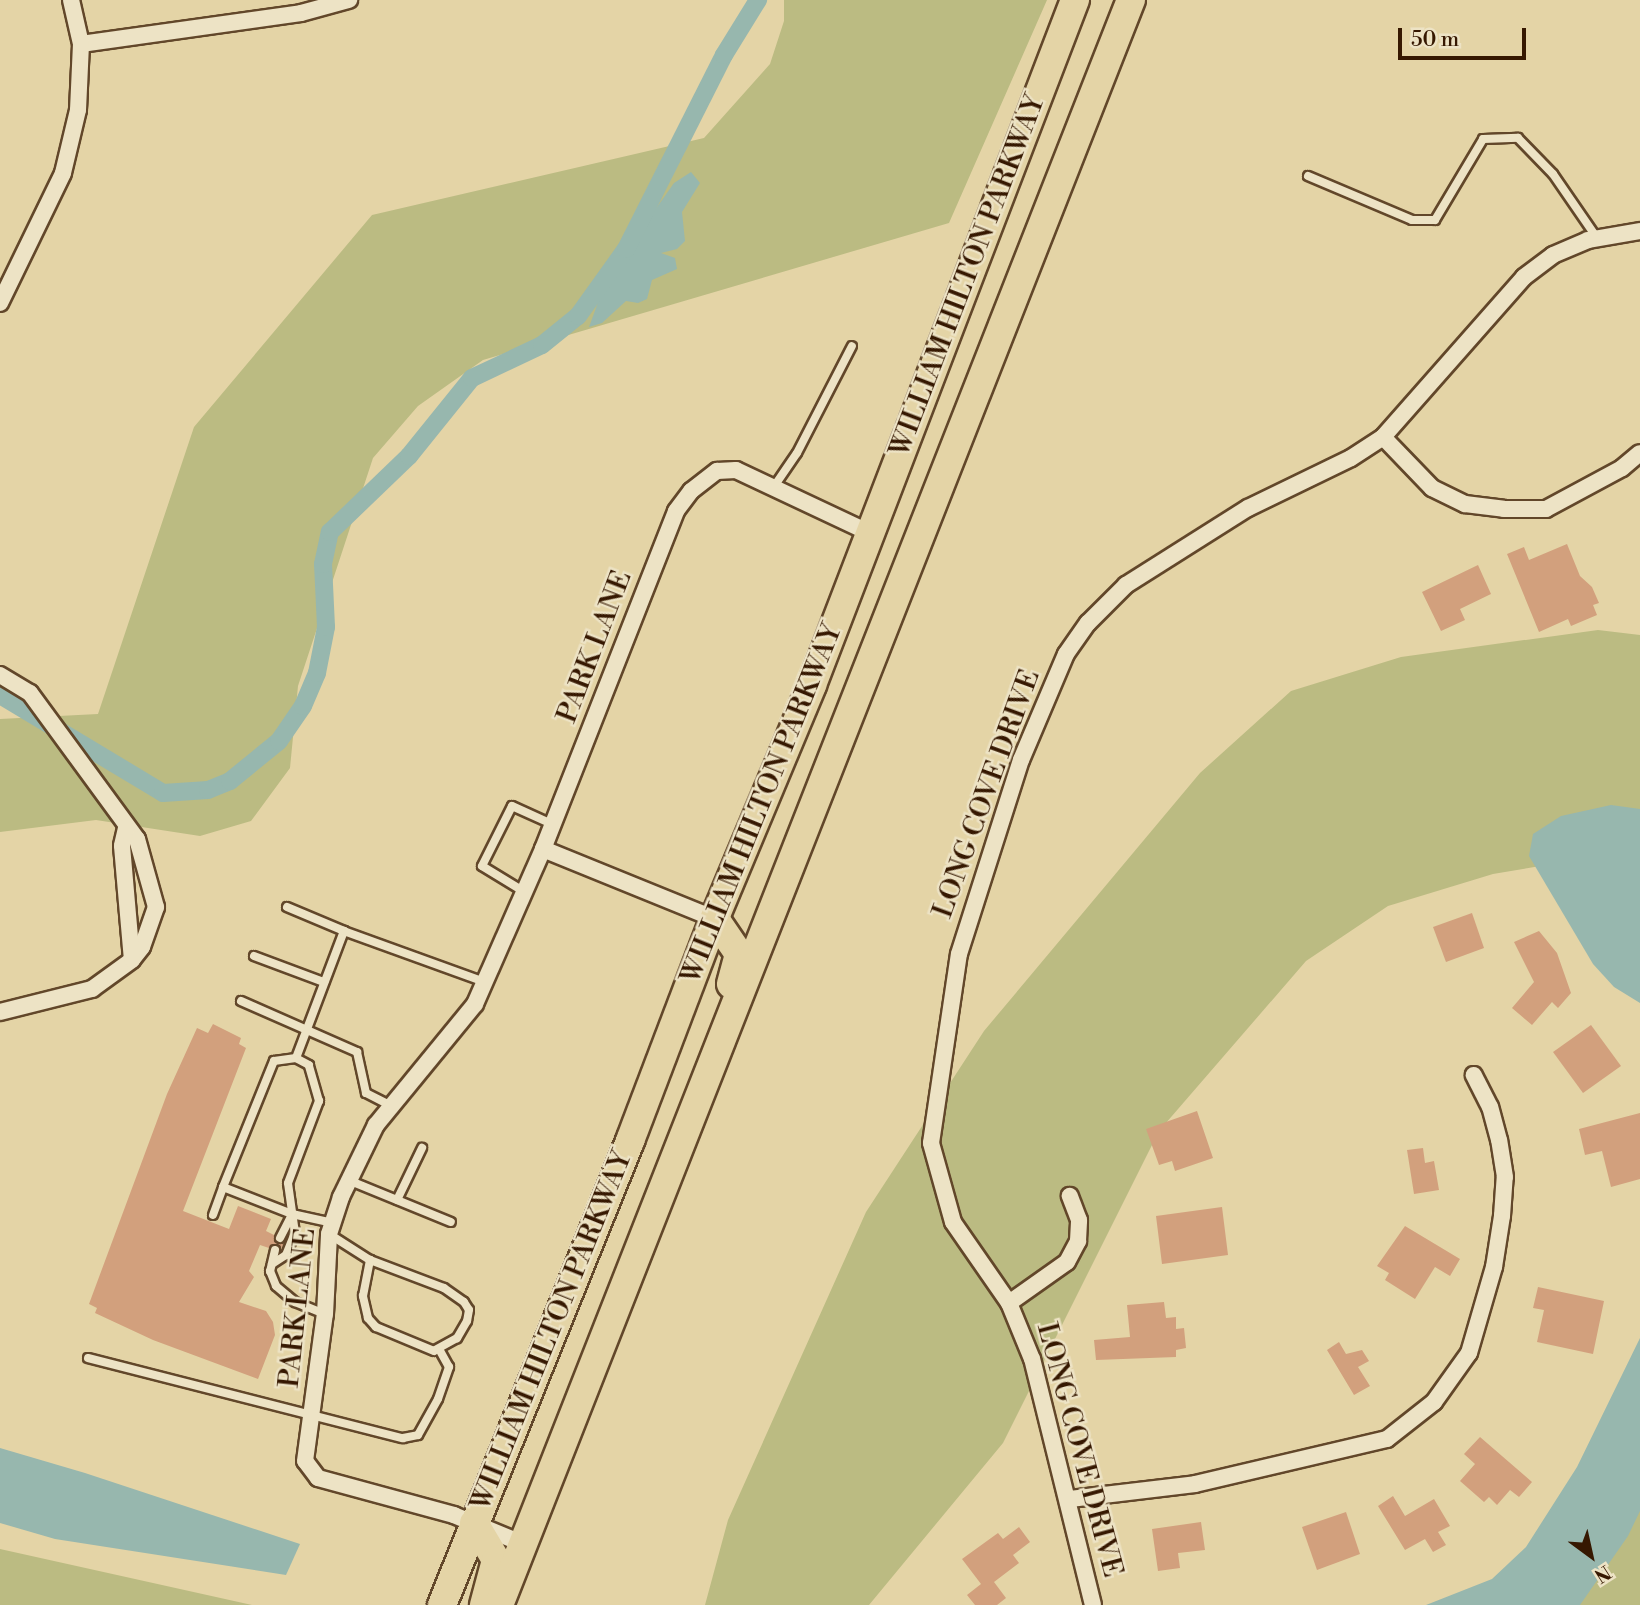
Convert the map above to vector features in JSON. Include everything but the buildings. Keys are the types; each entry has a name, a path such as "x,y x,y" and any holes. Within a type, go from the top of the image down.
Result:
{"highway":[{"name":"WILLIAM HILTON PARKWAY","path":"442,1605 630,1141 715,919 812,685 1075,0"},
{"name":"WILLIAM HILTON PARKWAY","path":"499,1605 526,1545 705,1081 1131,0"},
{"path":"705,1081 739,954 715,919"},
{"path":"474,1523 496,1560 484,1605"}],"street":[{"path":"0,303 63,173 78,110 81,44 71,0"},
{"path":"81,44 300,13 349,0"},
{"name":"LONG COVE DRIVE","path":"1093,1605 1070,1499 1032,1359 1009,1303 953,1222 931,1143 959,954 1021,760 1066,654 1088,623 1126,585 1248,508 1351,458 1383,437 1524,277 1553,255 1597,238 1640,232"},
{"path":"1383,437 1432,488 1465,504 1546,509 1622,468 1640,453"},
{"name":"PARK LANE","path":"526,1545 474,1523 318,1478 305,1461 325,1314 331,1228 348,1180 376,1125 475,1004 542,849 676,511 692,484 717,471 736,470 870,533"},
{"path":"0,675 30,693 126,828 137,839 156,907 150,933 132,961 92,989 0,1012"},
{"path":"126,828 122,846 132,961"},
{"path":"542,849 715,919"},
{"path":"1070,1499 1195,1484 1387,1439 1434,1402 1469,1353 1494,1267 1502,1216 1505,1177 1499,1140 1490,1107 1475,1075"},
{"path":"1009,1303 1067,1262 1078,1241 1079,1220 1070,1196"}],"lane":[{"path":"1308,176 1412,220 1435,220 1483,139 1518,138 1553,174 1597,238"},
{"path":"773,488 797,453 852,346"},
{"path":"523,891 482,866 509,807 552,824"},
{"path":"287,907 344,932 485,982"},
{"path":"296,1058 344,932"},
{"path":"254,956 324,982"},
{"path":"241,1001 308,1027 357,1052 366,1093 392,1106"},
{"path":"213,1215 274,1061 296,1058 309,1065 319,1101 288,1183 295,1233 286,1255 272,1264"},
{"path":"397,1200 422,1148"},
{"path":"348,1180 451,1222"},
{"path":"223,1187 331,1228 370,1260 444,1288 464,1302 469,1310 467,1321 440,1351"},
{"path":"280,1238 292,1214"},
{"path":"275,1251 272,1264 276,1286 295,1302 325,1314"},
{"path":"88,1358 312,1418 403,1438 418,1435 449,1367 440,1351 376,1327 368,1318 363,1296 370,1260"}],"green space":[{"path":"784,0 1047,0 949,223 483,360 418,406 373,458 298,686 290,768 251,821 200,836 96,820 0,832 0,719 98,714 194,427 372,215 704,138 770,64 784,21"},
{"path":"1598,630 1640,635 1640,849 1493,874 1388,906 1306,961 1159,1131 1003,1443 869,1605 705,1605 728,1520 866,1212 984,1031 1200,773 1291,691 1401,657"},
{"path":"1640,1419 1640,1605 1519,1605"},
{"path":"0,1549 252,1605 0,1605"}],"water":[{"path":"691,172 700,183 682,212 685,241 677,249 661,253 675,258 677,269 652,280 647,299 638,303 626,301 602,323 589,327 607,278 674,183"},
{"path":"1611,805 1640,809 1640,1003 1614,987 1593,964 1529,856 1533,834 1561,816"},
{"path":"1640,1338 1640,1511 1628,1536 1580,1605 1426,1605 1492,1579 1526,1547 1577,1467"},
{"path":"0,1448 300,1544 286,1575 55,1539 0,1523"}],"waterway":[{"path":"0,695 163,793 208,790 230,781 279,741 303,706 317,673 326,627 323,564 330,532 409,456 472,378 542,345 578,316 626,249 724,55 758,0"}]}
